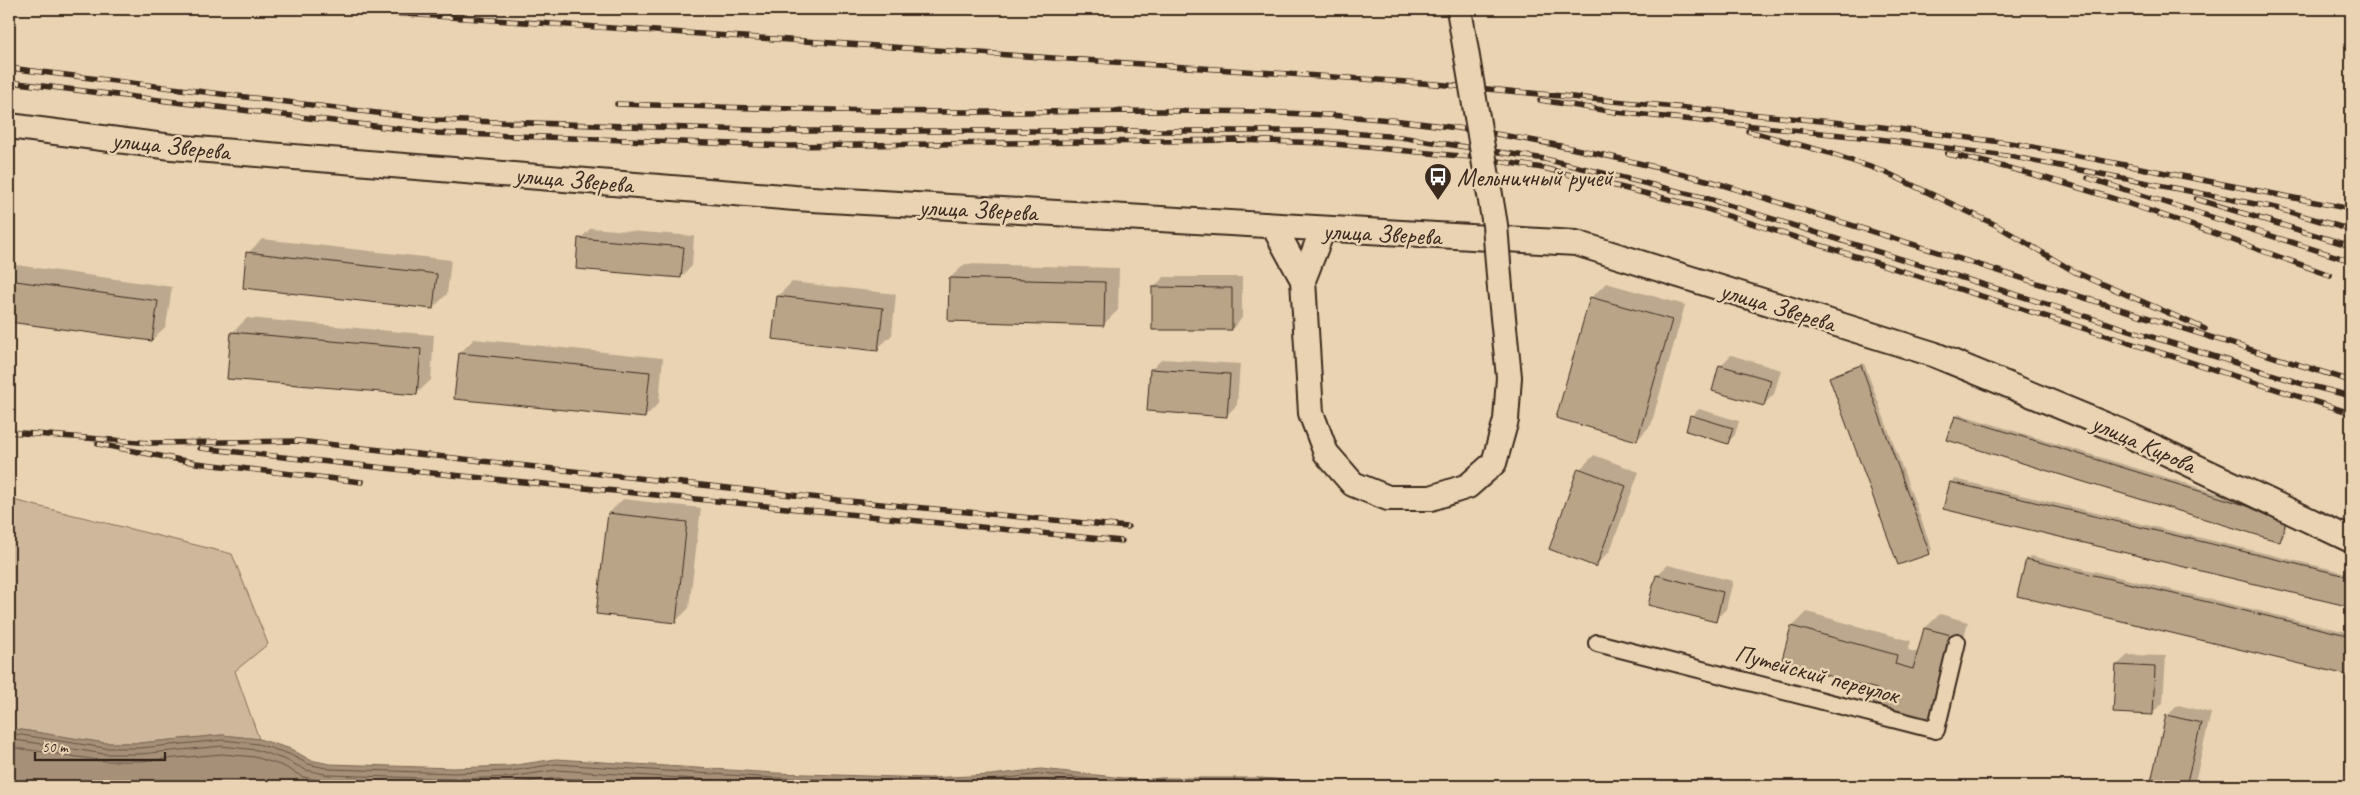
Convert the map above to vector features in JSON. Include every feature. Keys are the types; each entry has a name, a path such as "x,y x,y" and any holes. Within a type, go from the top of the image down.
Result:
{"main road":[{"path":"1323,229 1303,280 1311,413 1326,454 1353,484 1388,498 1431,498 1468,486 1494,463 1506,420 1508,377 1495,225 1459,9"},
{"name":"улица Зверева","path":"9,126 172,147 795,198 1576,243 1933,354"},
{"path":"1274,227 1303,280"},
{"name":"улица Кирова","path":"1933,354 2120,431 2351,540"}],"street":[{"name":"Путейский переулок","path":"1597,643 1936,730 1957,642"}],"shaded area":[{"path":"9,499 232,554 268,644 235,671 259,739 222,735 140,743 105,743 9,728"}],"water":[{"path":"9,728 105,743 140,743 222,735 259,739 291,749 310,760 330,764 453,768 510,766 556,759 775,773 929,778 991,775 1041,769 1142,780 1161,778 1260,778 1383,786 9,786"}],"building":[{"path":"578,238 684,247 681,278 576,269"},
{"path":"246,252 437,274 433,309 243,288"},
{"path":"949,278 1105,282 1104,326 948,321"},
{"path":"9,280 158,301 152,341 9,322"},
{"path":"1152,287 1232,288 1232,330 1152,330"},
{"path":"777,296 883,308 878,351 772,339"},
{"path":"1590,297 1672,320 1637,441 1556,418"},
{"path":"2351,297 2351,315 2346,314"},
{"path":"231,332 421,349 417,395 227,379"},
{"path":"459,353 650,372 645,418 454,399"},
{"path":"1719,365 1771,380 1764,406 1712,391"},
{"path":"1861,365 1930,554 1898,565 1829,377"},
{"path":"1150,369 1230,374 1227,417 1147,411"},
{"path":"1690,415 1733,428 1728,444 1686,431"},
{"path":"1955,416 2287,518 2280,542 1947,440"},
{"path":"1578,468 1626,486 1596,567 1549,549"},
{"path":"1950,482 2351,577 2351,607 1943,509"},
{"path":"608,513 687,522 676,623 596,614"},
{"path":"2026,559 2351,636 2351,676 2017,596"},
{"path":"1656,575 1723,592 1716,622 1648,605"},
{"path":"1791,626 1897,655 1895,664 1913,669 1924,628 1955,636 1931,724 1872,708 1877,689 1781,663"},
{"path":"2116,665 2155,667 2153,715 2113,713"},
{"path":"2166,715 2201,723 2186,786 2150,786"}],"railway":[{"path":"375,12 1436,84 1874,126 2017,144 2351,209"},
{"path":"9,68 434,120 786,131 1324,131 1400,137 1545,159 1702,197 2303,384 2351,396"},
{"path":"9,82 434,133 789,146 1239,140 1324,143 1471,157 1543,168 1700,207 2351,413"},
{"path":"1540,100 1615,112 1871,138 2014,157 2276,208 2351,230"},
{"path":"617,104 907,111 1232,111 1345,116 1479,131 1595,153 1710,181 2351,381"},
{"path":"1748,131 1826,152 1885,172 1996,225 2075,272 2205,329"},
{"path":"1947,154 1996,165 2093,192 2330,275"},
{"path":"2088,178 2351,261"},
{"path":"2196,199 2351,246"},
{"path":"9,432 151,443 299,441 838,500 1128,527"},
{"path":"98,444 196,463 362,482"},
{"path":"200,448 422,472 1122,541"}],"place":[{"name":"Мельничный ручей","path":"1438,201"}]}
